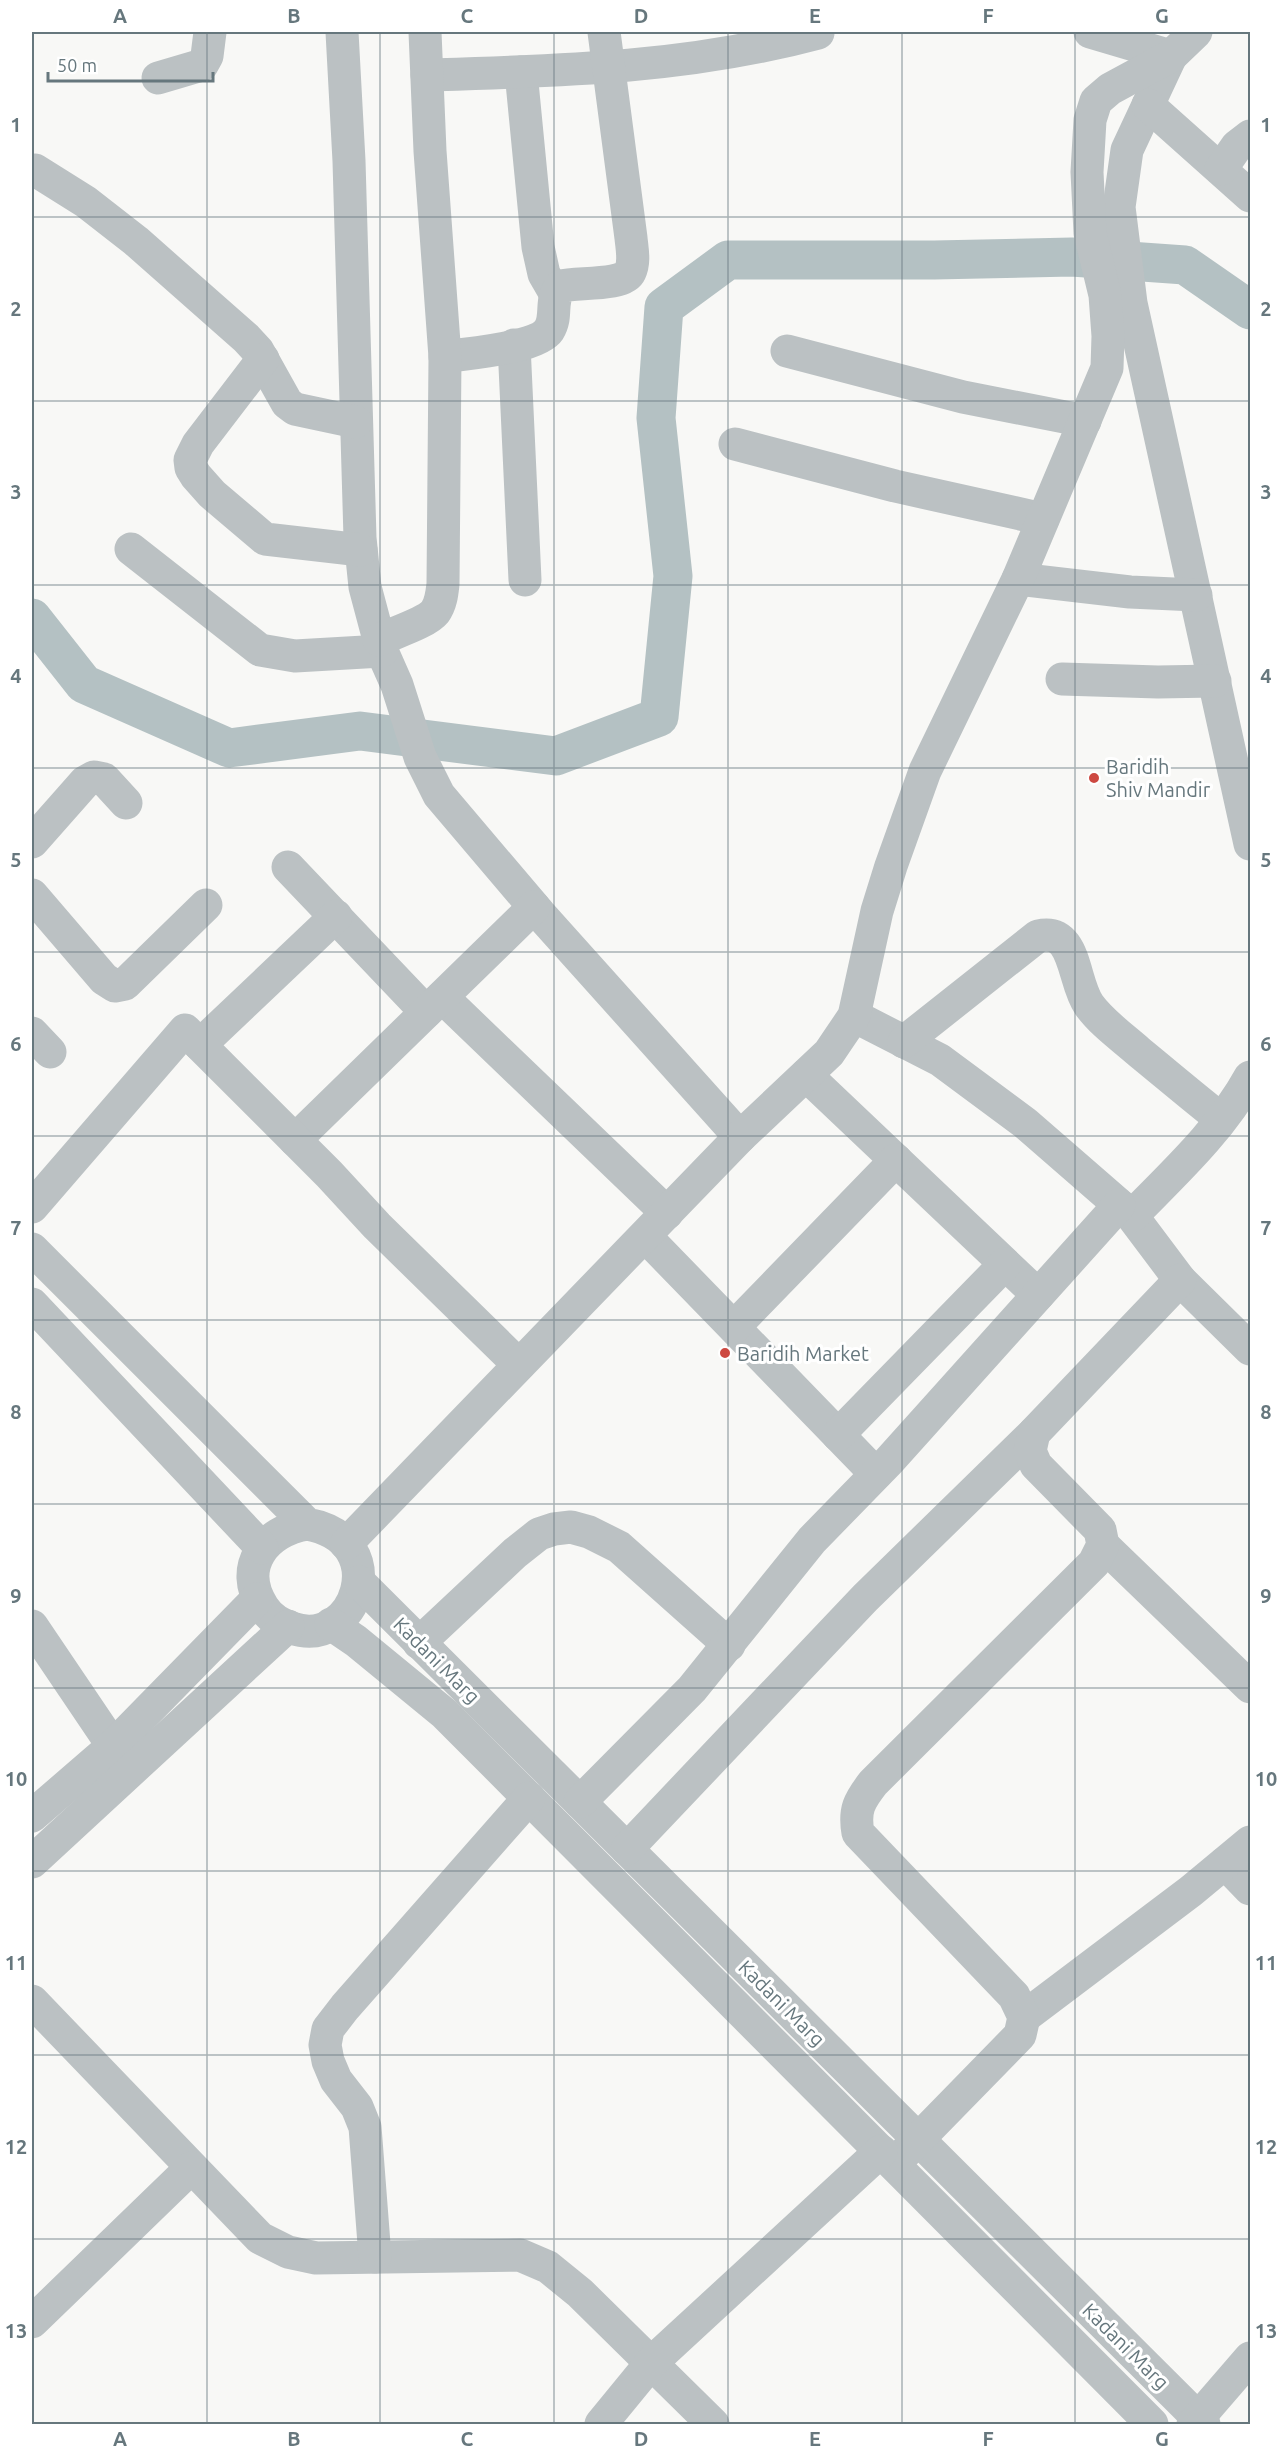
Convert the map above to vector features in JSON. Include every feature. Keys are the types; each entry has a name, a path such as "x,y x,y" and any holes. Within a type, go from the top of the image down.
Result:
{"street":[{"path":"158,78 202,65 207,56 210,32"},
{"path":"342,32 349,172 361,550 365,587 381,645 397,685 420,757 439,795 534,907 740,1137"},
{"path":"131,549 260,650 295,656 381,645 436,611 443,584 445,357 425,32"},
{"path":"445,357 542,338 550,329 555,294 561,286 621,280 630,273 633,259 631,238 604,32"},
{"path":"1090,32 1171,56"},
{"path":"1196,32 1171,56 1110,89 1096,101 1090,120 1087,172 1090,233 1118,299 1196,595 1251,844"},
{"path":"427,75 609,68 692,45 768,46 818,33"},
{"path":"346,1544 740,1137 829,1053 854,1016 877,911 925,771 1018,579 1107,368 1108,336 1118,299 1119,207 1127,150 1171,56"},
{"path":"520,72 538,247 544,274 555,294"},
{"path":"1148,105 1251,196"},
{"path":"1221,170 1237,146 1251,136"},
{"path":"35,170 86,202 136,240 246,338 263,359 287,403 296,410 356,422"},
{"path":"514,345 525,580"},
{"path":"787,351 963,397 1084,421"},
{"path":"263,359 198,444 190,460 191,468 212,494 265,539 361,550"},
{"path":"735,444 896,486 1043,519"},
{"path":"1018,579 1130,592 1196,595"},
{"path":"1062,679 1215,681"},
{"path":"32,842 85,782 94,777 104,779 126,803"},
{"path":"288,867 336,916 434,1004 656,1224 734,1327 876,1474"},
{"path":"32,894 104,980 115,986 125,984 206,905"},
{"path":"296,1140 534,907"},
{"path":"200,1045 336,916"},
{"path":"904,1042 1038,936 1050,934 1058,936 1066,945 1080,991 1090,1006 1111,1028 1221,1119"},
{"path":"854,1016 940,1060 1025,1123 1125,1210 1179,1280 1251,1349"},
{"path":"32,1207 185,1030 296,1140 377,1226 519,1365"},
{"path":"806,1075 1038,1296"},
{"path":"580,1802 692,1689 813,1540 1038,1296 1125,1210 1195,1152 1251,1077"},
{"path":"734,1327 896,1160"},
{"path":"32,1249 307,1524"},
{"path":"838,1435 1005,1264"},
{"path":"627,1849 865,1598 1034,1433 1179,1280"},
{"path":"32,1304 262,1548"},
{"path":"1034,1433 1030,1451 1036,1465 1100,1530 1103,1545 1251,1687"},
{"path":"307,1524 324,1527 339,1536 357,1565 359,1582 354,1599 345,1614 331,1624 314,1630 297,1630 280,1624 267,1613 257,1599 253,1581 255,1564 262,1548 274,1535 290,1527 307,1524"},
{"path":"419,1643 531,1540 554,1529 571,1527 590,1532 619,1547 729,1645"},
{"path":"601,2424 651,2364 887,2158 918,2138 1020,2035 1024,2018 1014,1996 858,1833 855,1817 861,1800 873,1783 1094,1563 1103,1545"},
{"name":"Kadani Marg","path":"359,1582 918,2138 1198,2422"},
{"path":"32,1816 113,1746 257,1599"},
{"name":"Kadani Marg","path":"331,1624 356,1641 445,1714 1152,2424"},
{"path":"32,1626 113,1746"},
{"path":"32,1862 288,1626"},
{"path":"375,2256 365,2127 357,2107 336,2080 328,2061 325,2044 328,2029 529,1798"},
{"path":"1024,2018 1191,1892 1251,1842"},
{"path":"1225,1863 1251,1889"},
{"path":"32,2001 260,2238 288,2252 316,2258 520,2255 548,2267 580,2293 713,2424"},
{"path":"32,2322 191,2168"},
{"path":"1198,2422 1251,2358"}],"waterway":[{"path":"32,618 84,684 229,748 360,731 556,756 659,717 673,576 656,418 664,307 728,260 1072,257 1185,265 1250,310"}],"place":[{"name":"Baridih Shiv Mandir","path":"1094,778"},
{"name":"Baridih Market","path":"725,1353"}]}
